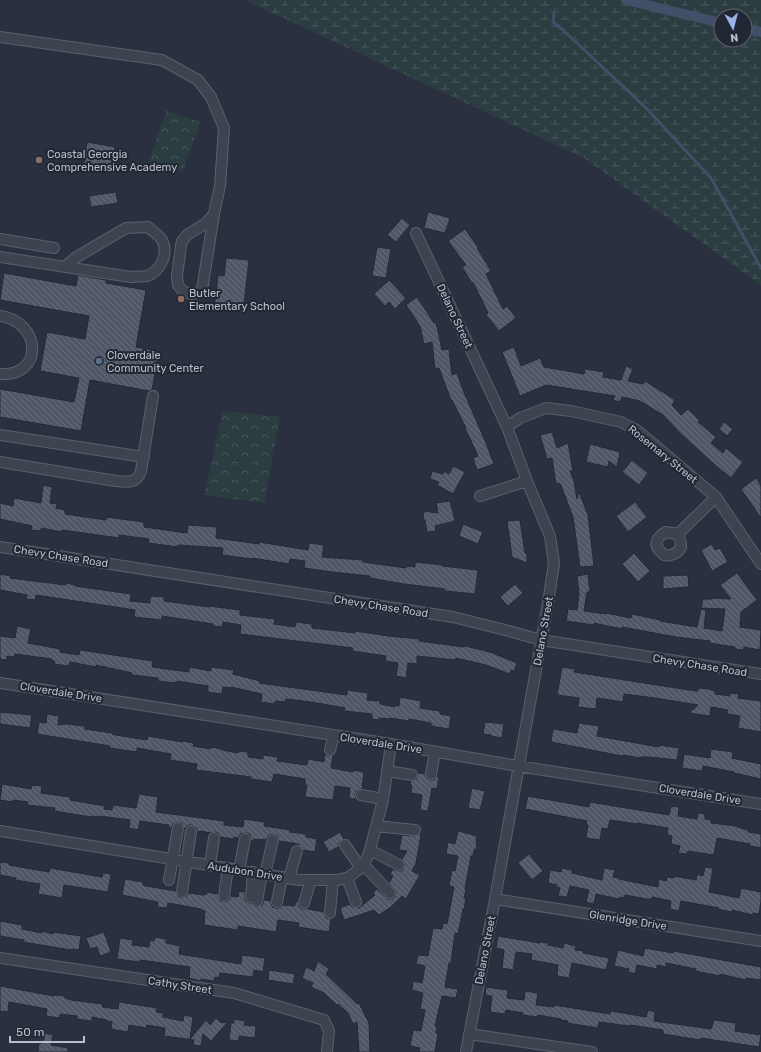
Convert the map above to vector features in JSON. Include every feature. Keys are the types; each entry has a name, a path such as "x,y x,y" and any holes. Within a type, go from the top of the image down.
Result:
{"street":[{"path":"0,37 162,60 198,80 211,97 224,128 220,186 202,290 198,293 192,294 185,292 176,281 182,241 187,235 206,223 214,214"},
{"path":"0,257 131,277 147,276 158,269 164,259 165,249 162,239 148,227 126,228 75,258 66,266"},
{"name":"Delano Street","path":"416,233 506,427 550,536 554,563 495,899 466,1052"},
{"path":"0,239 54,248"},
{"path":"0,316 9,318 19,323 29,334 33,344 33,354 27,364 17,372 0,374"},
{"path":"0,462 129,482 134,481 139,477 141,471 153,396"},
{"name":"Rosemary Street","path":"506,427 520,418 546,408 572,411 621,422 638,431 716,497 761,564"},
{"path":"0,435 144,457"},
{"path":"480,496 527,481"},
{"path":"678,534 716,497"},
{"name":"Chevy Chase Road","path":"0,547 453,617 541,640 761,674"},
{"name":"Cloverdale Drive","path":"0,683 761,804"},
{"path":"330,750 334,735"},
{"path":"363,866 370,850 383,799 391,744"},
{"path":"431,774 435,752"},
{"path":"387,771 412,776"},
{"path":"361,795 383,799"},
{"path":"376,826 416,830"},
{"path":"169,880 178,828"},
{"name":"Audubon Drive","path":"0,831 286,878 310,880 333,880 347,878 363,866"},
{"path":"182,892 191,831"},
{"path":"210,865 214,838"},
{"path":"239,870 245,839"},
{"path":"254,899 260,873 272,840"},
{"path":"345,845 363,866 390,893"},
{"path":"370,850 399,865"},
{"path":"277,902 297,851"},
{"path":"224,896 228,868"},
{"path":"347,878 356,902"},
{"path":"304,903 310,880"},
{"path":"330,913 333,880"},
{"name":"Glenridge Drive","path":"495,899 761,941"},
{"name":"Cathy Street","path":"0,958 234,993 324,1020 329,1031 327,1052"},
{"path":"469,1034 592,1052"}],"green space":[{"path":"245,0 761,0 761,285 584,158"},
{"path":"166,111 200,122 183,172 149,161"},
{"path":"223,411 280,417 264,503 204,495"}],"building":[{"path":"87,142 115,147 110,174 83,169"},
{"path":"116,192 118,203 91,207 89,196"},
{"path":"428,212 450,218 445,233 424,228"},
{"path":"402,218 410,225 396,242 387,235"},
{"path":"465,229 478,247 477,248 491,271 486,274 503,309 507,306 516,318 499,331 486,315 488,313 473,282 472,283 462,267 466,265 448,241"},
{"path":"377,247 391,249 386,278 372,276"},
{"path":"226,258 249,260 243,313 214,310 218,275 224,276"},
{"name":"Cloverdale Community Center","path":"4,273 76,286 78,275 106,280 106,283 146,290 136,347 159,351 152,390 149,391 90,380 81,431 0,417 0,389 74,402 79,378 40,371 47,332 85,339 89,316 0,300"},
{"path":"389,280 406,298 395,309 389,302 385,306 374,294"},
{"path":"417,297 434,323 436,322 442,350 449,349 452,375 457,373 494,464 477,470 473,458 478,456 466,428 451,400 439,368 435,369 432,342 424,344 420,326 406,305"},
{"path":"514,347 521,366 540,358 544,367 584,374 585,369 604,372 603,377 621,380 626,366 633,369 628,381 643,384 645,381 675,400 672,405 681,415 688,409 700,421 698,422 716,437 711,443 723,453 726,448 743,462 731,478 681,434 663,415 640,401 622,397 620,402 613,400 615,396 546,385 520,396 502,352"},
{"path":"724,422 733,429 727,436 719,429"},
{"path":"552,432 557,448 568,443 573,471 570,471 574,481 577,499 579,492 588,515 594,566 580,567 573,517 560,483 556,484 552,458 547,459 540,435"},
{"path":"590,444 620,452 617,467 609,461 608,467 586,462"},
{"path":"632,460 648,473 639,485 622,472"},
{"path":"453,466 465,472 453,494 437,485 439,482 430,479 432,471 443,474 444,471 449,474"},
{"path":"756,478 761,486 761,518 741,489"},
{"path":"43,485 52,487 50,503 57,504 56,508 65,510 65,514 106,520 106,517 144,522 144,527 187,533 188,525 217,527 216,538 259,544 259,542 308,550 309,543 324,545 322,557 363,560 363,562 406,568 406,566 415,567 415,562 478,570 475,594 445,591 445,589 404,584 370,578 370,576 304,568 305,561 290,559 289,564 222,555 223,548 178,545 178,547 148,543 149,539 119,535 119,538 62,530 62,532 41,528 41,531 31,530 32,526 0,519 0,503 13,506 14,498 41,503"},
{"path":"450,501 455,521 435,526 436,531 427,532 425,520 423,520 424,511 438,513 436,503"},
{"path":"635,502 647,517 628,532 616,516"},
{"path":"520,520 525,553 527,553 527,563 512,557 507,521"},
{"path":"463,524 483,532 478,544 459,536"},
{"path":"712,544 715,550 720,548 728,562 712,571 701,550"},
{"path":"634,553 650,571 638,582 622,564"},
{"path":"737,573 757,600 741,612 740,627 761,630 760,650 744,647 743,650 735,649 735,647 709,643 710,641 676,637 622,627 622,629 594,623 594,625 566,621 568,609 577,610 579,593 577,576 588,574 590,592 587,592 584,611 606,613 631,618 632,614 660,621 697,627 701,609 706,610 704,628 722,631 725,609 701,608 703,599 731,599 720,585"},
{"path":"0,574 11,576 10,578 66,585 66,583 76,585 75,586 131,594 130,601 150,603 150,596 164,597 164,601 240,610 240,615 275,619 274,624 295,627 296,622 312,624 312,628 355,633 355,631 419,639 419,641 465,646 490,652 517,663 514,671 511,670 510,674 486,665 456,658 455,660 417,656 417,664 408,663 406,678 396,676 398,663 385,661 386,656 352,651 353,648 240,634 241,625 223,622 222,627 213,626 213,624 162,616 162,620 134,617 135,610 36,595 35,600 26,599 27,595 0,590"},
{"path":"688,575 689,587 663,589 663,576"},
{"path":"515,584 523,593 508,606 500,597"},
{"path":"17,626 31,629 28,643 60,649 60,652 79,655 80,650 153,661 152,667 189,672 189,667 211,671 211,667 234,670 233,674 260,681 259,683 347,695 347,690 368,693 367,700 380,701 380,704 395,707 396,705 399,706 400,697 421,701 420,708 440,711 440,714 451,716 449,729 431,726 431,723 409,719 409,721 390,718 379,718 379,720 372,719 372,714 344,711 345,708 311,702 286,699 285,702 275,701 275,704 261,702 262,694 231,687 223,687 222,694 208,692 208,686 177,681 177,683 158,681 158,678 132,675 132,673 96,665 96,667 70,662 69,666 54,664 55,661 52,661 52,659 15,654 14,657 7,656 7,660 0,659 0,636 15,638"},
{"path":"562,667 575,669 574,672 689,690 698,691 698,688 708,689 715,691 715,694 730,696 730,693 739,694 738,698 761,701 761,732 738,728 740,716 727,714 728,710 711,707 710,716 689,713 698,705 655,698 624,694 623,702 597,698 596,709 578,707 579,698 557,695"},
{"path":"0,712 32,715 30,728 0,724"},
{"path":"47,714 59,716 58,725 66,724 85,726 85,729 147,740 148,736 194,743 193,746 210,749 211,747 238,753 238,751 248,752 248,757 263,759 263,755 278,757 277,761 307,765 308,759 324,762 325,754 329,756 333,755 331,768 353,772 353,770 364,772 362,789 356,791 356,799 349,798 350,788 335,786 333,800 305,797 307,785 305,785 305,779 274,774 272,782 251,779 251,777 196,770 197,764 170,760 171,754 137,748 137,752 109,748 110,746 37,734 39,722 46,723"},
{"path":"485,722 504,724 502,738 483,734"},
{"path":"579,723 599,726 597,736 659,747 659,745 679,748 677,760 622,756 551,742 553,729 577,733"},
{"path":"711,749 733,752 732,758 761,764 761,779 703,766 702,771 682,768 684,754 710,758"},
{"path":"418,773 425,774 427,779 430,780 434,780 437,776 439,776 437,789 432,788 428,811 420,810 422,795 411,793 411,781 417,779"},
{"path":"2,784 31,789 32,785 42,786 41,793 70,797 70,800 105,806 104,809 112,810 113,805 136,808 139,794 158,797 156,812 224,821 224,825 243,827 244,819 265,822 264,826 290,830 290,832 306,834 306,837 317,839 315,852 303,850 298,844 279,841 278,836 274,834 269,835 266,840 254,839 253,841 251,840 250,834 246,833 240,834 239,838 234,837 234,839 220,837 218,833 215,832 197,832 197,828 192,825 188,825 184,829 182,823 179,822 173,824 171,828 168,827 169,825 140,821 138,830 129,828 130,820 100,816 91,817 54,811 55,808 27,805 28,802 0,800"},
{"path":"472,788 485,791 480,810 468,808"},
{"path":"528,796 589,807 590,802 669,815 671,806 679,807 678,816 697,819 698,813 705,814 705,819 711,820 711,823 737,826 748,830 748,832 761,834 761,848 750,846 750,844 717,838 714,855 688,851 687,854 678,853 680,846 671,844 672,836 667,835 668,828 610,820 608,829 602,828 600,840 586,838 588,825 586,825 587,821 525,809"},
{"path":"458,831 477,836 477,843 476,850 474,850 473,856 471,856 465,889 464,898 466,898 464,909 458,934 455,933 451,963 449,963 445,987 458,989 456,998 442,996 435,1026 437,1027 436,1033 438,1034 435,1052 419,1052 420,1048 410,1046 413,1030 421,1031 425,1010 420,1009 423,993 412,990 413,981 422,983 425,966 416,964 418,955 428,956 433,928 442,929 443,923 447,924 454,887 449,886 452,870 455,871 458,856 446,854 448,842 455,844"},
{"path":"340,832 344,839 339,843 339,848 338,847 329,852 323,842"},
{"path":"420,834 416,863 412,871 420,875 406,899 402,896 391,907 379,915 374,910 344,920 340,908 350,904 352,907 359,908 375,895 373,893 377,889 388,899 395,897 396,892 389,883 393,876 390,874 393,869 402,871 405,865 402,859 407,851 399,850 402,835 414,836"},
{"path":"529,854 543,871 532,880 518,863"},
{"path":"0,862 49,872 50,868 102,877 103,873 111,874 108,892 64,885 62,898 38,894 40,884 15,880 16,878 0,875"},
{"path":"705,867 713,868 709,892 739,898 741,888 761,892 759,914 753,913 753,915 732,910 731,912 718,909 719,908 681,901 679,911 670,909 671,901 652,897 652,899 647,899 625,895 624,898 620,897 619,899 596,894 594,904 586,902 589,890 570,886 567,897 558,896 560,888 556,887 557,885 548,883 550,870 561,872 562,868 572,870 572,873 602,880 604,868 615,870 613,877 658,887 659,879 666,881 667,877 674,878 674,876 696,880 697,874 703,876"},
{"path":"125,879 143,882 143,885 146,886 176,891 178,897 181,898 187,896 188,893 206,895 207,892 218,894 220,901 226,902 231,896 238,897 239,891 245,892 245,900 256,907 262,905 264,900 271,901 272,907 276,908 283,905 295,906 295,902 298,902 299,907 302,909 309,907 308,909 324,912 326,918 331,919 329,932 298,927 299,923 278,920 276,932 238,926 238,930 204,925 205,911 201,909 168,903 167,908 157,907 158,902 122,895"},
{"path":"0,921 22,925 22,929 42,933 42,931 53,934 54,932 81,936 79,950 23,942 24,940 0,936"},
{"path":"104,932 111,952 100,956 97,947 90,949 86,938"},
{"path":"498,936 548,943 548,945 563,948 564,943 576,946 575,950 584,951 583,953 609,958 606,970 572,963 569,978 557,976 558,965 531,960 532,954 516,952 513,970 502,968 504,950 496,948"},
{"path":"155,937 166,939 166,943 180,946 179,954 241,964 242,955 265,958 263,972 254,970 253,977 220,973 219,978 215,977 214,981 201,979 201,981 189,978 190,967 140,960 139,962 117,959 120,938 133,940 132,945 149,947 150,940 154,941"},
{"path":"645,948 673,953 673,951 761,967 761,980 746,978 746,980 720,974 720,976 666,963 666,967 657,965 657,969 637,965 635,974 628,972 629,969 614,966 618,950 643,956"},
{"path":"318,961 329,969 326,974 357,1004 359,1003 369,1023 370,1052 359,1052 357,1022 353,1024 348,1013 324,993 311,987 313,983 302,978 306,967 314,971"},
{"path":"269,970 295,974 293,984 268,980"},
{"path":"0,986 54,996 65,996 65,998 71,1000 103,1004 102,1007 118,1009 119,1002 157,1008 156,1012 163,1013 163,1017 183,1021 184,1015 193,1017 190,1039 206,1020 210,1025 216,1018 220,1022 227,1023 211,1041 203,1034 201,1046 193,1045 194,1040 164,1036 165,1028 147,1025 146,1028 129,1025 128,1032 111,1029 112,1022 107,1020 92,1017 92,1021 83,1020 77,1019 77,1016 60,1014 60,1018 46,1016 47,1009 9,1002 8,1012 0,1011"},
{"path":"486,987 508,990 507,998 524,1000 525,991 538,993 536,1005 554,1007 554,1005 610,1014 611,1011 646,1017 648,1010 655,1012 654,1021 711,1029 714,1020 736,1023 735,1031 761,1035 759,1047 663,1034 663,1030 630,1025 599,1022 598,1028 567,1023 568,1021 561,1019 538,1015 538,1017 522,1015 523,1013 506,1010 505,1014 490,1012 492,996 485,995"},
{"path":"234,1019 245,1021 244,1025 256,1026 255,1038 239,1036 239,1041 229,1040 231,1023 234,1023"},
{"path":"45,1033 53,1035 51,1045 68,1048 68,1052 38,1052 39,1043 43,1043"}],"waterway":[{"path":"626,0 713,21"},
{"path":"554,14 553,22 647,109 711,178 761,268"},
{"path":"753,30 761,32"}],"place":[{"name":"Coastal Georgia Comprehensive Academy","path":"39,160"},
{"name":"Butler Elementary School","path":"181,299"},
{"name":"Cloverdale Community Center","path":"99,361"}]}
